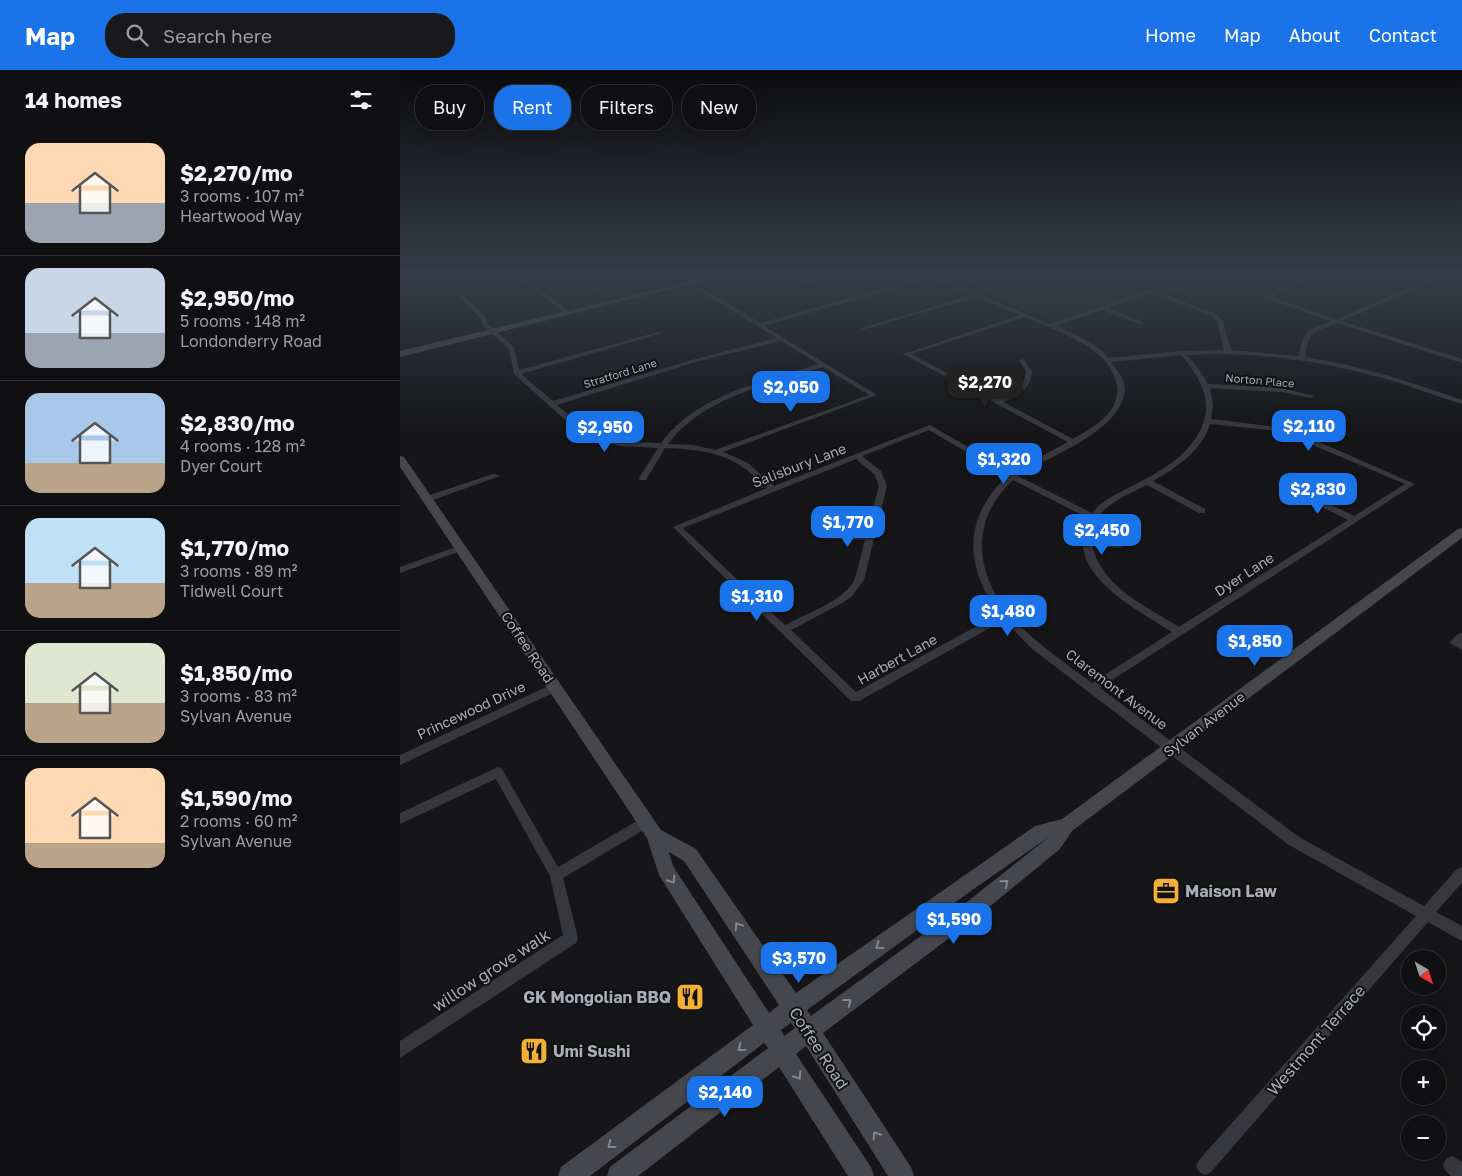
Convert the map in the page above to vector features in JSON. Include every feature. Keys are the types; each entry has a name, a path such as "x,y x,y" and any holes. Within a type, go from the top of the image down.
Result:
{"main road":[{"path":"400,354 506,328"},
{"name":"Coffee Road","path":"400,459 650,828 665,868 862,1176"},
{"name":"Sylvan Avenue","path":"619,1176 782,1051 965,915 1054,844 1066,826 1462,532"},
{"name":"Sylvan Avenue","path":"570,1176 793,1008 1040,831 1066,826"},
{"name":"Coffee Road","path":"650,828 690,856 809,1031 902,1176"}],"street":[{"path":"488,328 512,348 516,373 578,429 593,438 619,444 693,447 716,452 745,465 773,489"},
{"path":"716,452 874,395 764,328"},
{"path":"864,329 869,328"},
{"path":"987,328 906,354 1074,442"},
{"name":"Claremont Avenue","path":"1054,328 1081,340 1108,360 1114,367 1120,382 1120,398 1117,406 1106,421 1074,442 1034,461 1012,476 991,498 984,510 977,538 978,563 984,580 1005,615 1035,645 1294,841 1462,934"},
{"path":"1222,328 1228,352"},
{"path":"1302,358 1307,335 1324,328"},
{"path":"1355,328 1462,361"},
{"path":"516,373 660,333"},
{"name":"Stratford Lane","path":"552,404 697,360 782,339"},
{"path":"1108,360 1182,353 1228,352 1302,358 1380,374 1462,402"},
{"path":"1179,632 1120,594 1108,583 1093,565 1086,543 1089,524 1093,517 1109,501 1147,481 1175,463 1187,453 1203,432 1210,404 1206,386 1196,368 1182,353"},
{"path":"997,402 1016,393 1026,384 1028,371 1022,360"},
{"path":"643,478 663,446 680,425 714,403 738,393 823,365"},
{"name":"Norton Place","path":"1206,386 1273,390 1311,396"},
{"name":"Dyer Lane","path":"1092,688 1411,484 1291,433 1269,428 1207,421"},
{"name":"Salisbury Lane","path":"783,630 677,526 930,428 1012,476"},
{"path":"783,630 841,600 849,594 859,580 881,494 882,479 874,469 857,456"},
{"path":"427,499 496,476"},
{"path":"1012,476 1093,517"},
{"path":"1147,481 1202,511"},
{"path":"1292,489 1355,520"},
{"path":"828,535 870,538"},
{"path":"1086,543 1119,545"},
{"path":"400,570 461,548"},
{"name":"Harbert Lane","path":"783,630 855,698 1005,615"},
{"name":"Princewood Drive","path":"400,760 555,687"},
{"name":"willow grove walk","path":"400,819 498,772 556,875 571,938 400,1050"},
{"path":"556,875 650,828"},
{"name":"Westmont Terrace","path":"1205,1166 1462,873"}],"place":[{"name":"Maison Law","path":"1166,891"},
{"name":"GK Mongolian BBQ","path":"690,997"},
{"name":"Umi Sushi","path":"534,1051"}]}
